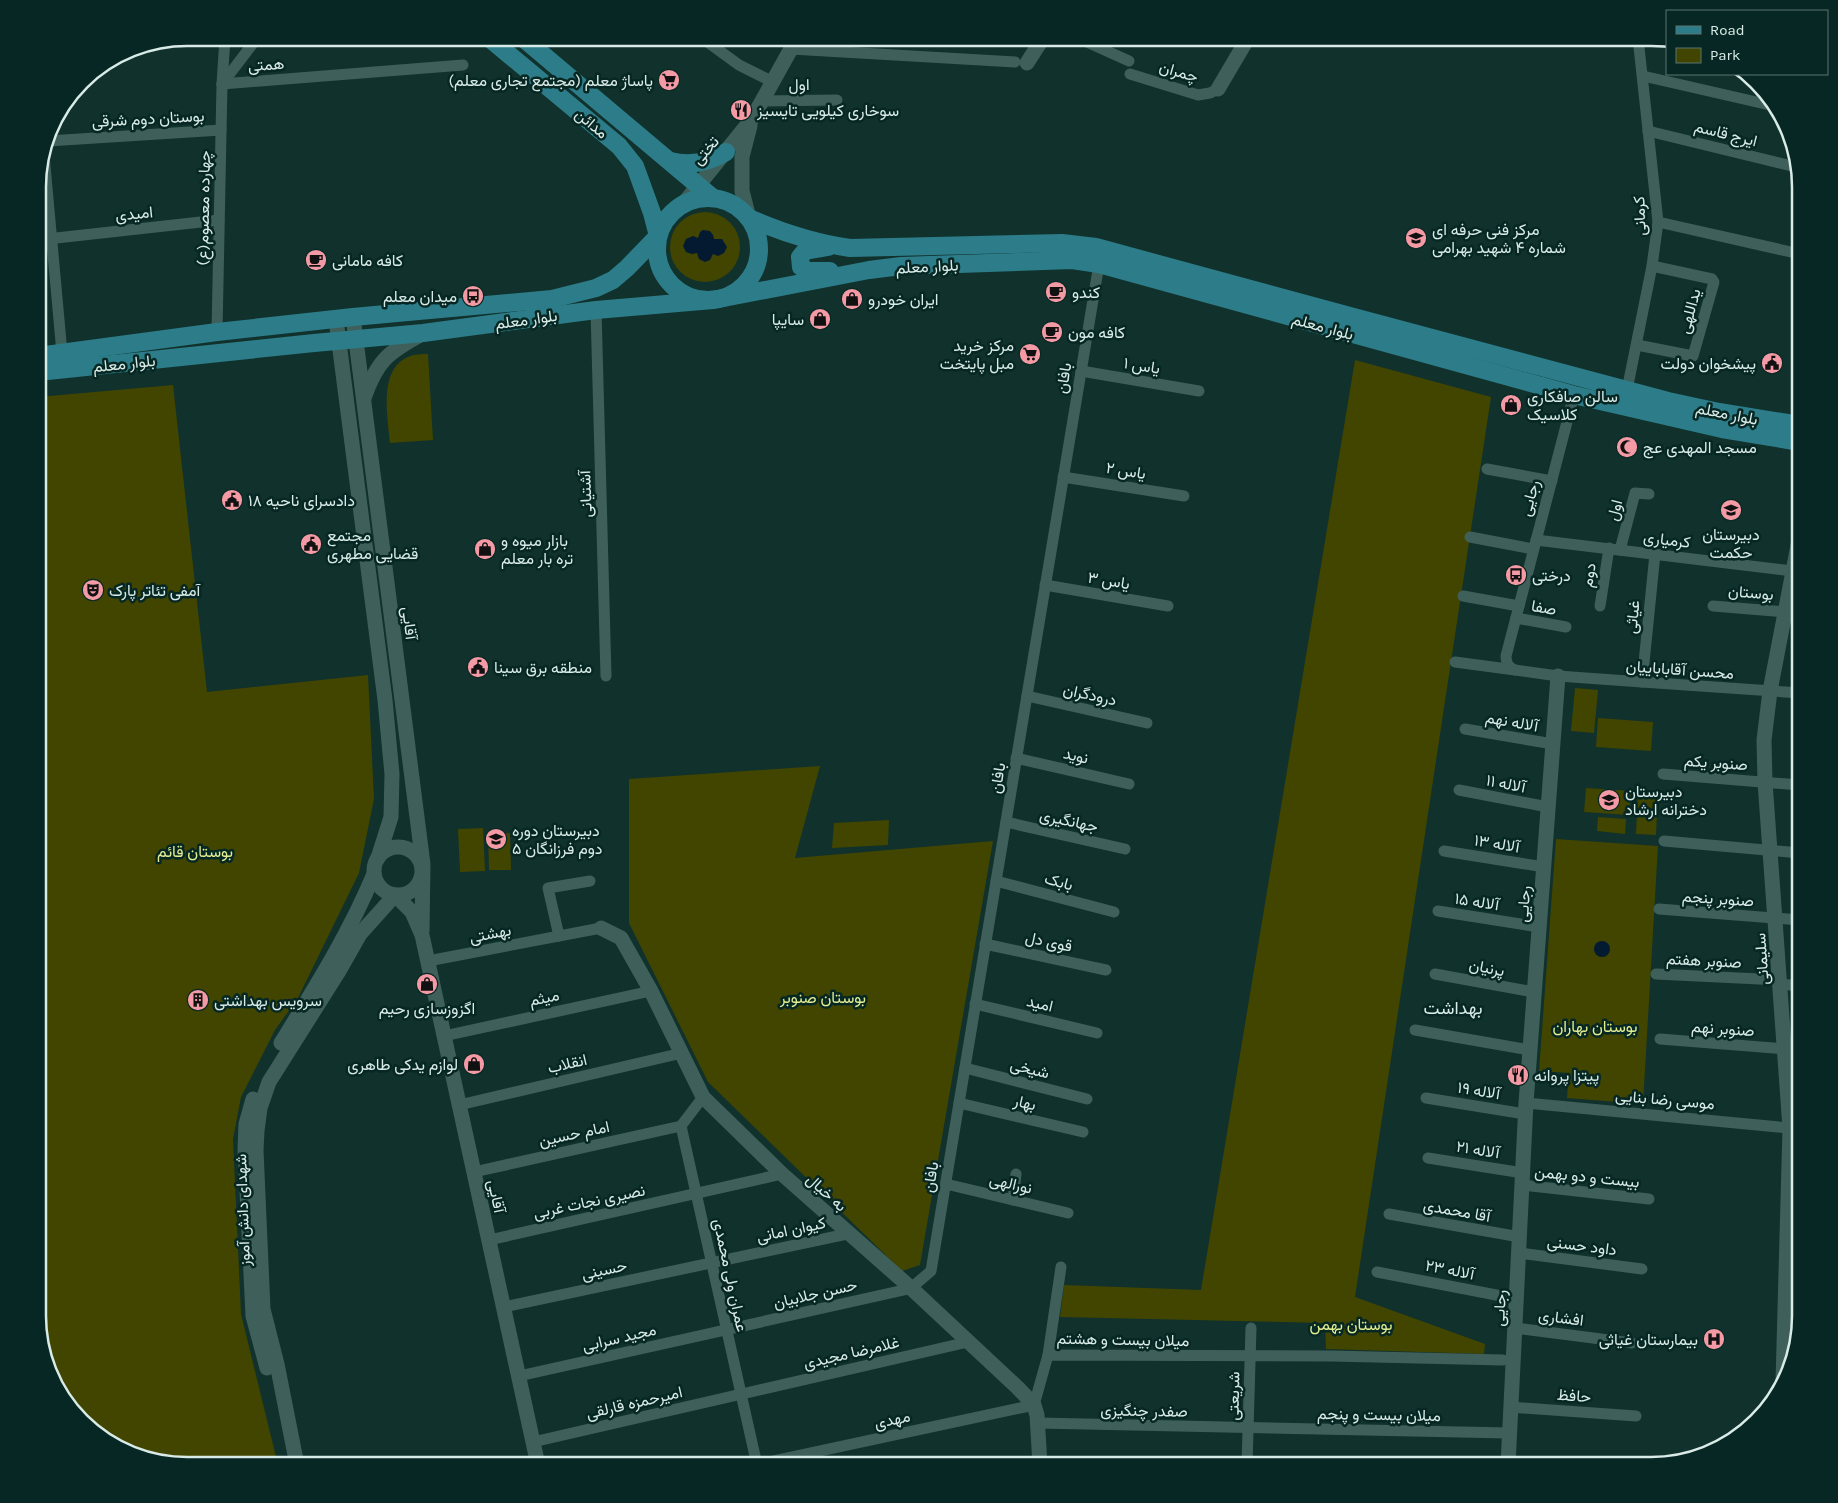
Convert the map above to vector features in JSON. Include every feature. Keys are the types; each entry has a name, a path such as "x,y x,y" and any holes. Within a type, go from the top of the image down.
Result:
{"main road":[{"path":"1021,62 1035,46"},
{"path":"1218,89 1240,46"},
{"name":"مدائن","path":"500,47 619,146 635,166 658,236"},
{"name":"مدائن","path":"533,47 713,198"},
{"name":"تختی","path":"684,203 752,119 792,47"},
{"name":"تختی","path":"749,218 742,191 742,157 752,119"},
{"path":"669,161 692,164 715,159 726,152"},
{"path":"698,198 713,198 727,201 739,208 756,229 759,242 759,256 755,269 748,281 726,297 713,300 696,299 681,293 669,282 660,268 656,252 658,236 663,223 672,211 684,203 698,198"},
{"name":"بلوار معلم","path":"749,218 784,233 834,246 850,248 1062,243 1089,245 1627,390 1719,412 1792,424"},
{"name":"بلوار معلم","path":"47,355 217,332 353,317 552,299 596,288 613,280 658,236"},
{"path":"834,246 805,251 800,257 801,266 808,271 869,270"},
{"name":"بلوار معلم","path":"47,371 424,333 596,310 713,300 869,270 901,266 1072,260 1098,264 1574,395 1722,429 1792,441"},
{"name":"آقایی","path":"353,317 342,368 384,692 392,774 391,817 378,858"},
{"name":"آقایی","path":"336,319 347,340 363,401 423,864 422,935"},
{"path":"363,401 370,380 381,362 390,353 424,333"},
{"path":"314,343 328,351 342,368"},
{"name":"سلیمانی","path":"1792,597 1791,610 1770,691 1764,740 1775,919 1785,1048 1792,1104"},
{"name":"رجایی","path":"1508,1457 1526,1108 1558,676"},
{"path":"334,968 374,874 378,858 383,852 390,848 406,848 419,858 422,874 416,888 410,892 395,895 387,893 381,888 374,874"},
{"path":"286,1457 269,1374 253,1316 245,1149 246,1124 260,1078 334,968 360,934 395,895"},
{"name":"آقایی","path":"395,895 412,912 422,935 536,1457"},
{"name":"به خیال","path":"601,928 620,938 651,991 703,1097 782,1174 911,1288 1034,1405"},
{"name":"شهدای دانش آموز","path":"295,1457 263,1309 257,1131 260,1108 269,1082 334,968"},
{"path":"1034,1405 1038,1424 1040,1457"}],"street":[{"path":"1097,46 1129,61"},
{"name":"کرمانی","path":"1627,390 1652,266 1658,222 1639,46"},
{"name":"چهارده معصوم(ع)","path":"217,332 224,47"},
{"path":"222,84 250,47"},
{"path":"714,47 739,65 773,82"},
{"path":"836,47 1021,62"},
{"name":"همتی","path":"222,84 463,65"},
{"name":"چمران","path":"1130,74 1198,95 1210,93 1218,89"},
{"path":"1643,76 1764,104"},
{"name":"اول","path":"762,102 836,100"},
{"name":"بوستان دوم شرقی","path":"54,141 221,130"},
{"name":"ایرج قاسم","path":"1648,131 1790,165"},
{"path":"47,191 62,353"},
{"name":"امیدی","path":"47,239 219,220"},
{"path":"1658,222 1792,252"},
{"name":"بافان","path":"911,1288 931,1271 1098,264"},
{"name":"یداللهی","path":"1637,345 1693,356 1714,282 1712,279 1652,266"},
{"name":"آشتیانی","path":"596,310 606,676"},
{"name":"یاس ۱","path":"1081,371 1199,391"},
{"name":"رجایی","path":"1515,670 1509,667 1506,660 1574,395"},
{"path":"1487,469 1552,481"},
{"name":"یاس ۲","path":"1063,477 1184,496"},
{"name":"اول","path":"1614,549 1635,492 1649,494"},
{"name":"کرمیاری","path":"1470,537 1535,544 1614,549 1792,571"},
{"name":"دوم","path":"1600,606 1614,549"},
{"name":"غیاثی","path":"1642,682 1655,554"},
{"name":"یاس ۳","path":"1045,586 1168,606"},
{"path":"1464,596 1519,606"},
{"name":"بوستان","path":"1713,606 1791,610"},
{"name":"صفا","path":"1516,618 1566,627"},
{"path":"1455,662 1558,676"},
{"name":"محسن آقاباباییان","path":"1558,676 1792,692"},
{"name":"درودگران","path":"1027,696 1147,723"},
{"name":"آلاله نهم","path":"1466,729 1553,744"},
{"name":"نوید","path":"1016,758 1128,784"},
{"name":"صنوبر یکم","path":"1663,774 1792,784"},
{"name":"آلاله ۱۱","path":"1459,790 1548,807"},
{"name":"جهانگیری","path":"1006,822 1125,849"},
{"path":"1664,841 1792,852"},
{"name":"آلاله ۱۳","path":"1444,851 1544,867"},
{"name":"بابک","path":"996,880 1114,912"},
{"path":"559,936 548,888 590,881"},
{"name":"صنوبر پنجم","path":"1658,909 1792,920"},
{"name":"آلاله ۱۵","path":"1438,911 1539,927"},
{"name":"بهشتی","path":"428,961 601,928"},
{"name":"قوی دل","path":"986,944 1106,970"},
{"name":"پرنیان","path":"1434,974 1534,992"},
{"name":"صنوبر هفتم","path":"1656,974 1792,984"},
{"name":"میثم","path":"444,1036 651,991"},
{"name":"امید","path":"976,1004 1097,1033"},
{"path":"1415,1030 1530,1050"},
{"name":"صنوبر نهم","path":"1660,1039 1792,1049"},
{"name":"انقلاب","path":"460,1105 682,1054"},
{"name":"شیخی","path":"965,1068 1087,1099"},
{"path":"681,1126 703,1097"},
{"name":"آلاله ۱۹","path":"1426,1098 1526,1108"},
{"name":"بهار","path":"959,1103 1083,1132"},
{"name":"موسی رضا بنایی","path":"1526,1108 1792,1128"},
{"name":"امام حسین","path":"474,1172 681,1126"},
{"name":"عمران ولی محمدی","path":"681,1126 754,1457"},
{"name":"آلاله ۲۱","path":"1428,1158 1522,1179"},
{"name":"نصیری نجات غربی","path":"489,1240 782,1174"},
{"path":"1013,1200 1016,1174"},
{"name":"بیست و دو بهمن","path":"1522,1179 1649,1199"},
{"name":"نورالهی","path":"946,1184 1068,1213"},
{"name":"آقا محمدی","path":"1389,1214 1520,1237"},
{"name":"کیوان امانی","path":"712,1262 848,1234"},
{"name":"داود حسنی","path":"1519,1253 1642,1269"},
{"name":"حسینی","path":"504,1307 712,1262"},
{"path":"1048,1355 1061,1267"},
{"name":"آلاله ۲۳","path":"1378,1272 1517,1299"},
{"name":"حسن جلابیان","path":"726,1330 911,1288"},
{"name":"شریعتی","path":"1247,1457 1251,1328"},
{"name":"افشاری","path":"1516,1328 1632,1343"},
{"name":"مجید سرابی","path":"519,1376 726,1330"},
{"name":"غلامرضا مجیدی","path":"741,1394 968,1342"},
{"name":"میلان بیست و هشتم","path":"1034,1405 1048,1355 1331,1356 1503,1360"},
{"name":"امیرحمزه قارلقی","path":"534,1442 741,1394"},
{"name":"مهدی","path":"793,1457 1034,1405"},
{"name":"حافظ","path":"1510,1407 1636,1416"},
{"name":"صفدر چنگیزی","path":"1038,1424 1249,1428"},
{"name":"میلان بیست و پنجم","path":"1249,1428 1508,1433"}],"green space":[{"path":"705,212 724,218 734,228 740,247 734,266 724,276 705,282 686,276 676,266 670,247 676,228 686,218"},
{"path":"428,354 433,440 390,443 387,395 392,372 399,363 408,357"},
{"name":"بوستان بهمن","path":"1355,360 1491,397 1355,1297 1485,1344 1484,1354 1326,1349 1325,1323 1060,1317 1064,1285 1201,1290"},
{"name":"بوستان قائم","path":"173,385 207,692 368,675 374,799 359,873 298,998 275,1030 241,1097 233,1139 241,1314 276,1457 169,1456 133,1446 117,1438 94,1422 75,1402 61,1378 49,1343 47,1325 47,396"},
{"path":"1575,688 1598,690 1594,733 1571,731"},
{"path":"1598,718 1653,722 1651,751 1596,747"},
{"name":"بوستان صنوبر","path":"820,766 795,858 993,841 920,1265 902,1271 708,1082 629,923 629,779"},
{"path":"1586,788 1631,791 1629,815 1584,812"},
{"path":"1638,790 1658,791 1656,835 1636,834"},
{"path":"1598,817 1626,819 1625,834 1597,831"},
{"path":"889,820 888,845 832,848 834,823"},
{"path":"483,828 485,871 460,872 458,829"},
{"path":"510,833 511,870 489,870 488,834"},
{"name":"بوستان بهاران","path":"1556,839 1658,846 1643,1104 1567,1098 1569,1073 1539,1071"}],"water":[{"path":"703,230 710,231 714,239 722,239 727,247 724,253 718,256 713,254 710,260 705,262 699,259 697,253 686,252 683,246 686,239 693,236 698,238"},
{"path":"1599,941 1605,941 1610,946 1608,955 1599,957 1594,952 1594,946"}],"place":[{"name":"پاساژ معلم (مجتمع تجاری معلم)","path":"669,80"},
{"name":"سوخاری کیلویی تایسیز","path":"741,110"},
{"name":"مرکز فنی حرفه ای شماره ۴ شهید بهرامی","path":"1416,238"},
{"name":"کافه مامانی","path":"316,260"},
{"name":"کندو","path":"1056,292"},
{"name":"میدان معلم","path":"473,296"},
{"name":"ایران خودرو","path":"852,299"},
{"name":"سایپا","path":"820,319"},
{"name":"کافه مون","path":"1052,332"},
{"name":"مرکز خرید مبل پایتخت","path":"1030,354"},
{"name":"پیشخوان دولت","path":"1772,363"},
{"name":"سالن صافکاری کلاسیک","path":"1511,405"},
{"name":"مسجد المهدی عج","path":"1627,447"},
{"name":"دادسرای ناحیه ۱۸","path":"232,500"},
{"name":"دبیرستان حکمت","path":"1731,510"},
{"name":"مجتمع قضایی مطهری","path":"311,544"},
{"name":"بازار میوه و تره بار معلم","path":"485,549"},
{"name":"درختی","path":"1516,575"},
{"name":"آمفی تئاتر پارک","path":"93,590"},
{"name":"منطقه برق سینا","path":"478,667"},
{"name":"دبیرستان دخترانه ارشاد","path":"1609,800"},
{"name":"دبیرستان دوره دوم فرزانگان ۵","path":"496,839"},
{"name":"اگزوزسازی رحیم","path":"427,984"},
{"name":"سرویس بهداشتی","path":"198,1000"},
{"name":"لوازم یدکی طاهری","path":"474,1064"},
{"name":"پیتزا پروانه","path":"1518,1075"},
{"name":"بیمارستان غیاثی","path":"1714,1339"}],"district":[{"name":"بهداشت","path":"1453,1008"}]}
